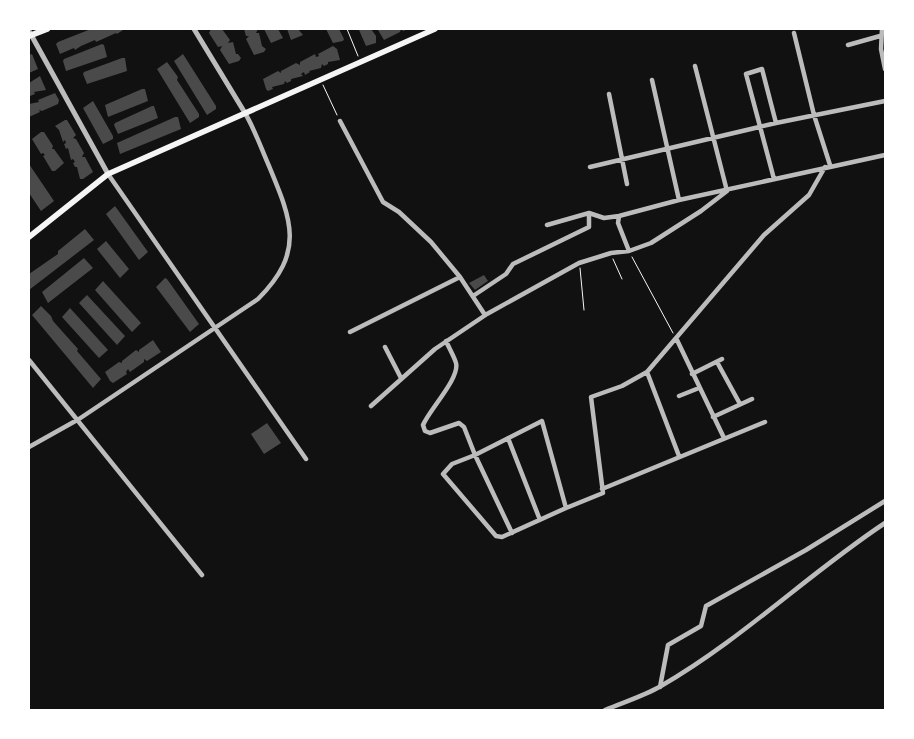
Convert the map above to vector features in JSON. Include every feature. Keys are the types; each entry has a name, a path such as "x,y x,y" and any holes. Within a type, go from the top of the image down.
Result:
{"main road":[{"path":"30,34 47,29"},
{"path":"29,236 108,174 435,29"}],"street":[{"path":"29,447 77,421 258,299 274,283 283,269 288,255 290,236 288,216 276,182 245,113 194,29"},
{"path":"848,45 881,31 885,69"},
{"path":"603,491 591,397 622,386 647,372 764,234 809,195 827,166 794,33"},
{"path":"30,34 108,174 306,459"},
{"path":"695,66 727,190"},
{"path":"774,179 746,74 762,69 776,123"},
{"path":"652,80 679,200"},
{"path":"609,94 627,184"},
{"path":"590,167 776,123 885,101"},
{"path":"340,121 383,202 399,212 431,242 460,277 486,315"},
{"path":"547,225 589,213 604,218 619,216 679,200 885,154"},
{"path":"371,406 401,378 446,341 486,315 579,263 611,253 629,251 651,243 701,211 727,190"},
{"path":"472,296 506,274 513,264 589,227 589,213"},
{"path":"619,216 618,223 629,251"},
{"path":"350,332 460,277"},
{"path":"676,340 724,438"},
{"path":"446,341 457,364 456,375 428,413 423,425 425,431 430,433 459,423 464,427 475,456 512,533"},
{"path":"385,347 401,378"},
{"path":"692,374 722,359"},
{"path":"29,360 202,576"},
{"path":"716,362 740,404"},
{"path":"647,372 679,456"},
{"path":"679,396 699,388"},
{"path":"713,417 752,399"},
{"path":"566,508 542,421 475,456 452,464 443,474 496,536 502,537 512,533 679,456 765,422"},
{"path":"508,438 540,520"},
{"path":"660,687 668,645 701,626 706,606 806,550 885,501"},
{"path":"605,710 660,687 716,651 838,555 885,523"}],"path":[{"path":"347,29 360,62"},
{"path":"320,80 340,121"},
{"path":"629,251 676,340"},
{"path":"611,253 622,279"},
{"path":"579,263 584,310"}],"building":[{"path":"91,29 123,30 96,42 95,40 75,50 74,48 60,54 56,44 58,42"},
{"path":"211,29 222,29 230,40 228,43 233,42 236,54 241,58 239,61 229,64 220,50 222,46 218,47 209,33"},
{"path":"244,29 258,29 256,33 259,33 262,46 266,49 264,52 254,55 246,39 249,36 246,36"},
{"path":"264,29 278,29 283,38 271,43"},
{"path":"287,29 298,29 303,35 291,40"},
{"path":"326,29 339,29 344,39 343,41 333,43"},
{"path":"371,29 376,36 376,43 366,46 359,30"},
{"path":"401,29 400,32 384,40 378,30"},
{"path":"102,44 104,45 107,57 66,71 64,59"},
{"path":"333,46 337,49 340,60 328,62 324,66 322,64 321,68 309,71 305,75 304,72 301,74 303,76 291,79 287,83 285,81 284,84 272,87 273,89 268,91 266,89 263,79 278,71 281,73 281,71 296,63 300,65 300,62 315,54 316,57 319,56 318,54"},
{"path":"32,54 38,69 29,73 29,55"},
{"path":"183,54 216,106 216,109 207,115 174,61"},
{"path":"125,58 127,71 87,84 84,72"},
{"path":"167,62 178,77 177,80 199,114 199,117 190,123 157,69"},
{"path":"40,76 46,90 34,92 35,94 30,96 29,83"},
{"path":"145,89 148,101 108,117 105,105"},
{"path":"55,93 59,100 58,104 42,111 39,110 40,112 29,117 29,104 39,102 38,100"},
{"path":"93,101 113,136 113,139 103,144 83,108"},
{"path":"154,106 158,118 118,134 115,123"},
{"path":"178,117 181,129 120,154 117,143"},
{"path":"67,120 76,135 73,138 76,139 84,153 82,157 85,157 93,172 83,179 80,179 77,167 73,163 75,162 73,159 71,160 68,148 66,149 64,144 66,143 65,140 63,142 59,130 55,126"},
{"path":"41,132 44,132 53,146 52,149 54,149 64,163 55,171 52,171 43,156 45,155 41,154 32,139"},
{"path":"29,164 54,201 41,211 29,193"},
{"path":"115,206 148,252 139,260 106,214"},
{"path":"85,229 94,240 29,290 29,274 58,254 58,251"},
{"path":"106,241 129,269 120,278 97,249"},
{"path":"84,258 93,268 48,303 42,292"},
{"path":"484,275 488,281 475,290 469,283"},
{"path":"165,278 199,324 190,332 156,287"},
{"path":"103,281 141,323 132,332 95,290"},
{"path":"87,295 125,336 117,345 79,303"},
{"path":"41,306 101,379 93,388 32,315"},
{"path":"70,308 108,350 99,358 62,317"},
{"path":"153,340 161,352 147,361 144,359 144,362 130,372 128,369 127,374 113,383 110,381 105,372 119,362 122,363 136,350 139,352 139,350"},
{"path":"267,423 281,443 264,454 251,434"}]}
